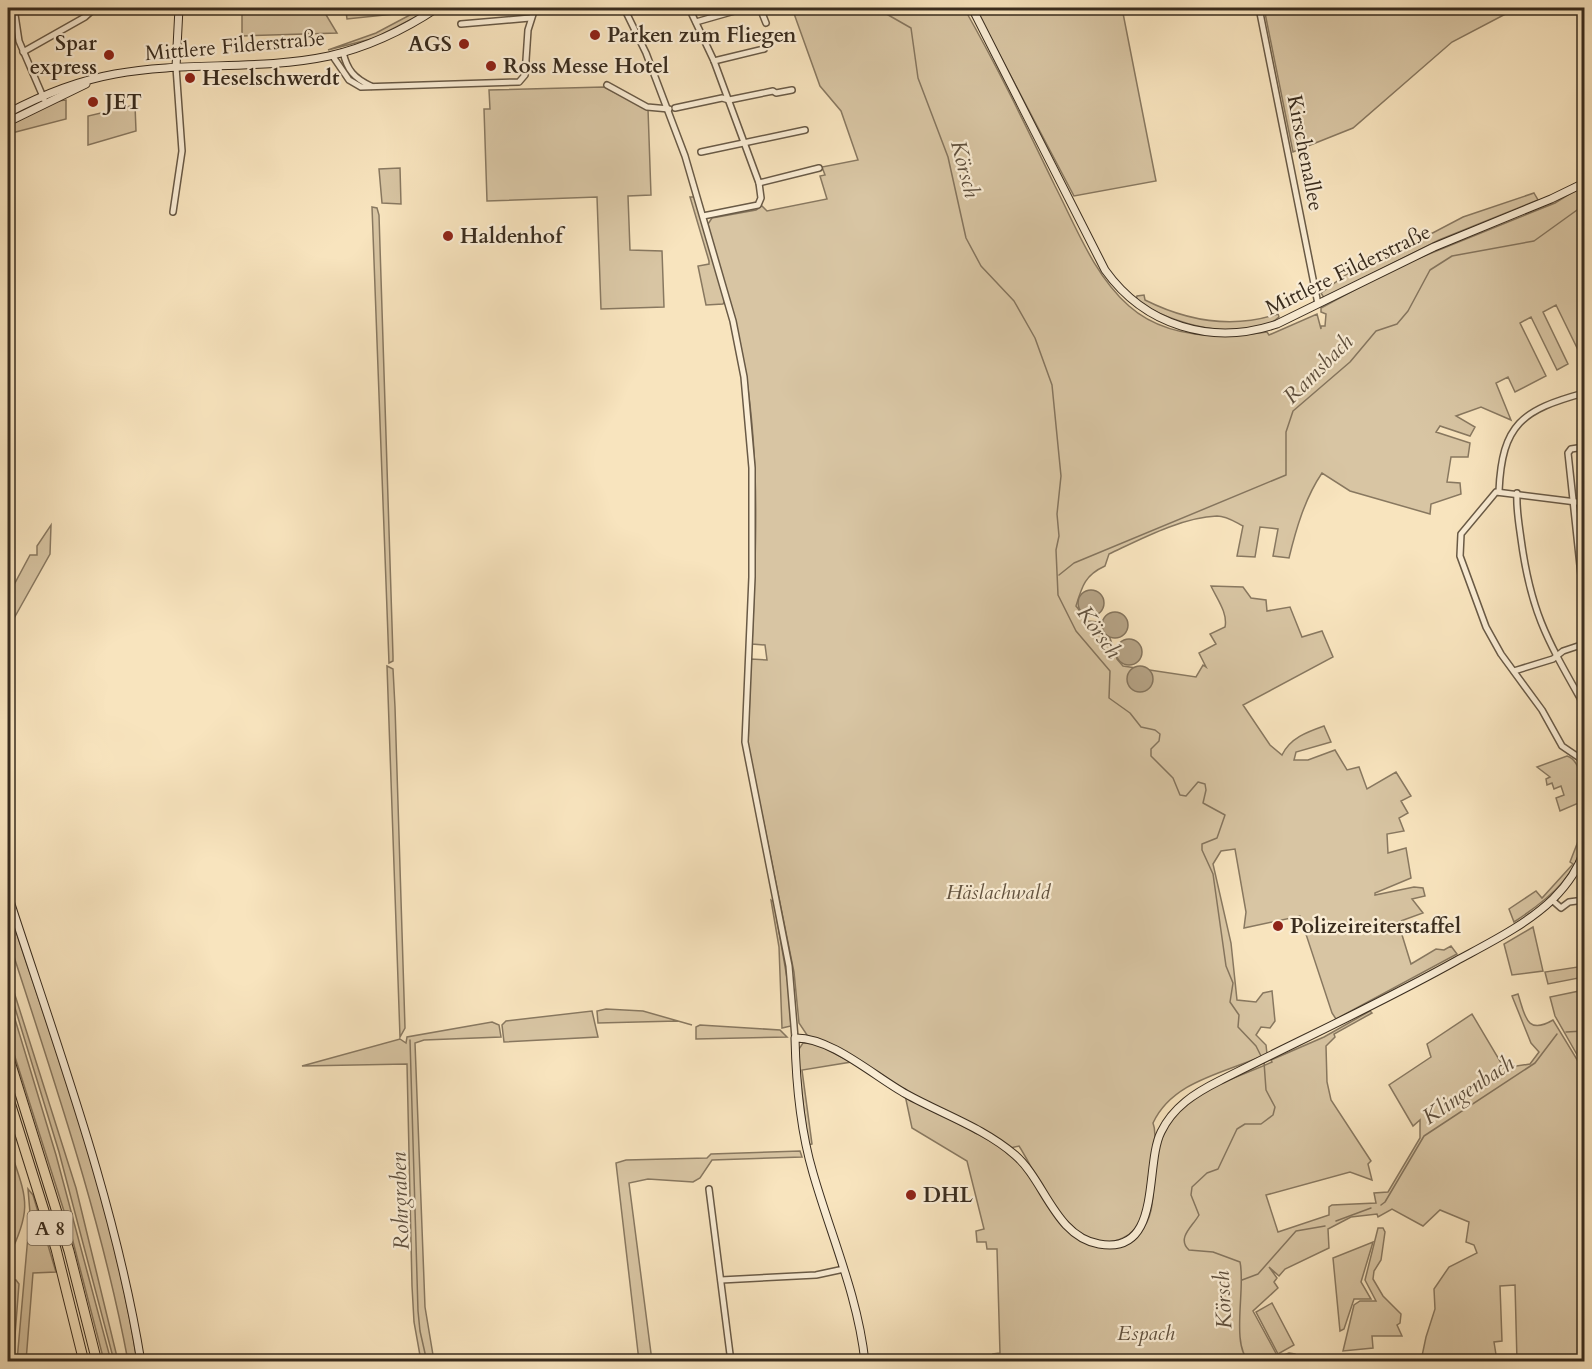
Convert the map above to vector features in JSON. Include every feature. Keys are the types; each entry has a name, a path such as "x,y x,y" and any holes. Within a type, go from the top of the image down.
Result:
{"highway":[{"name":"A 8","path":"8,1055 69,1251 97,1362"},
{"name":"A 8","path":"8,1096 58,1257 84,1362"}],"main road":[{"path":"176,67 179,8"},
{"name":"Mittlere Filderstraße","path":"8,113 42,95 115,74 332,55 401,30 437,8"},
{"name":"Mittlere Filderstraße","path":"972,8 1099,261 1112,279 1135,303 1176,325 1220,334 1262,329 1434,247 1584,183"},
{"name":"Mittlere Filderstraße","path":"8,122 97,78"},
{"path":"1584,762 1584,776"},
{"path":"865,1362 862,1336 805,1142 797,1083 795,1038 808,1039 832,1049 897,1089 1003,1146 1029,1170 1068,1227 1085,1239 1104,1245 1127,1239 1144,1222 1149,1205 1154,1150 1161,1132 1175,1112 1201,1091 1427,977 1534,914 1563,888 1584,851"},
{"path":"8,895 106,1198 122,1259 141,1362"}],"street":[{"path":"23,52 85,17 95,8"},
{"path":"332,55 349,80 361,87 523,80 530,18 535,8"},
{"path":"624,8 672,109 738,342 750,417 752,559 745,738 788,960 795,1038"},
{"path":"689,8 729,100 759,183 761,198 758,205 703,216"},
{"path":"696,22 745,8"},
{"path":"760,8 766,23"},
{"name":"Kirschenallee","path":"1259,8 1318,304"},
{"path":"12,9 23,52 46,104"},
{"path":"461,24 530,18"},
{"path":"714,61 764,49"},
{"path":"343,52 348,68 356,78 372,87"},
{"path":"173,212 182,151 176,67"},
{"path":"607,85 647,106 672,109 722,98 729,100 773,91 776,93 792,90"},
{"path":"701,152 805,130"},
{"path":"759,183 819,168"},
{"path":"1499,491 1504,450 1516,426 1538,410 1584,393"},
{"path":"1584,447 1571,449 1568,452 1584,603"},
{"path":"1584,503 1499,491 1490,496 1463,530 1458,547 1486,627 1542,710 1562,746 1584,762"},
{"path":"1517,493 1529,592 1539,622 1584,705"},
{"path":"1514,671 1584,644"},
{"path":"1563,888 1569,902"},
{"path":"1552,900 1559,908 1569,902 1584,900"},
{"path":"709,1189 730,1362"},
{"path":"721,1280 816,1275 841,1270"}],"green space":[{"path":"242,8 322,8 337,33 242,36"},
{"path":"352,8 403,8 403,13 347,19 346,11"},
{"path":"423,8 433,8 375,38 328,50 376,33"},
{"name":"Häslachwald","path":"792,8 964,8 1000,74 1078,234 1096,265 1117,294 1129,306 1144,317 1177,331 1213,336 1267,332 1269,335 1317,314 1321,329 1321,326 1325,326 1326,314 1321,312 1321,308 1397,267 1555,203 1584,185 1584,369 1580,354 1556,305 1543,312 1568,364 1557,370 1531,317 1520,323 1546,376 1515,392 1508,377 1496,383 1511,420 1481,407 1456,416 1475,427 1470,436 1440,426 1436,432 1470,443 1468,457 1451,457 1447,482 1460,483 1461,494 1431,504 1430,514 1350,491 1322,473 1302,514 1289,558 1273,556 1278,529 1260,527 1255,557 1237,556 1243,526 1224,517 1204,517 1161,530 1109,554 1105,566 1093,573 1083,587 1076,606 1088,621 1098,622 1099,634 1110,638 1117,659 1123,666 1196,677 1203,665 1206,667 1199,653 1216,644 1210,634 1225,627 1226,622 1211,586 1243,587 1251,598 1266,600 1267,611 1290,607 1302,637 1322,631 1333,657 1243,705 1270,745 1282,755 1294,740 1324,726 1331,742 1296,752 1294,760 1308,760 1335,750 1347,770 1359,767 1367,789 1396,772 1411,796 1401,801 1408,813 1399,818 1404,831 1387,834 1388,853 1406,848 1411,878 1375,893 1375,895 1414,887 1423,888 1425,896 1412,899 1423,913 1398,922 1411,964 1436,949 1444,950 1451,946 1457,954 1336,1019 1300,916 1244,928 1246,912 1235,849 1221,851 1213,864 1231,943 1237,1000 1256,1002 1263,993 1272,991 1275,1021 1270,1028 1261,1027 1256,1035 1266,1045 1267,1054 1187,1087 1162,1108 1153,1123 1155,1136 1143,1214 1136,1228 1123,1238 1105,1242 1088,1238 1073,1228 1060,1213 1019,1146 1010,1148 807,1035 799,1023 794,972 748,745 751,659 767,660 765,645 752,644 756,509 750,408 738,337 708,224 712,218 756,210 762,206 767,211 827,199 820,176 825,175 822,167 858,160 841,111 820,86"},
{"path":"975,8 1122,8 1156,181 1074,196"},
{"path":"1264,8 1517,8 1452,42 1353,128 1293,152"},
{"path":"604,87 648,109 651,195 628,196 630,250 662,251 664,307 601,309 597,197 487,201 484,109 490,109 489,90"},
{"path":"66,100 66,119 8,134 8,126 57,101"},
{"path":"135,105 136,131 88,145 88,116"},
{"path":"400,168 401,204 382,203 379,169"},
{"path":"1534,193 1538,200 1439,240 1324,298 1321,293 1347,274 1383,259 1463,217"},
{"path":"690,197 695,197 725,301 723,304 706,305 698,266 709,264 709,261"},
{"path":"372,207 377,208 379,215 393,656 393,661 389,663"},
{"path":"1144,295 1145,300 1193,318 1227,322 1261,319 1278,314 1279,317 1265,326 1248,330 1207,328 1186,323 1150,309 1136,300 1137,296"},
{"path":"51,525 50,554 8,629 8,596 30,555 37,555 37,546"},
{"path":"387,666 393,669 395,707 405,1028 400,1037"},
{"path":"1567,756 1572,759 1579,770 1583,786 1584,807 1583,801 1560,811 1556,798 1564,795 1561,786 1554,789 1552,783 1547,785 1546,779 1550,777 1537,767"},
{"path":"1584,826 1578,857 1571,871 1552,894 1514,922 1509,909 1536,891 1542,898 1573,864 1570,862"},
{"path":"771,900 774,902 788,984 791,1026 782,1028 779,947"},
{"path":"8,907 99,1188 127,1303 137,1361 128,1361 90,1201 59,1095 8,938"},
{"path":"1533,927 1543,971 1512,975 1504,944"},
{"path":"1584,966 1584,977 1548,984 1545,972"},
{"path":"8,973 76,1188 118,1361 114,1361 59,1152 8,985"},
{"path":"1584,990 1584,1067 1555,1016 1550,997"},
{"name":"Espach","path":"1518,994 1528,1021 1537,1026 1553,1020 1584,1071 1584,1322 1578,1323 1580,1361 1517,1361 1515,1285 1500,1286 1502,1341 1494,1342 1497,1361 1424,1361 1422,1356 1426,1337 1435,1309 1434,1289 1449,1267 1477,1253 1474,1245 1466,1242 1469,1222 1440,1210 1423,1226 1392,1209 1378,1217 1377,1214 1351,1217 1328,1229 1329,1248 1285,1269 1279,1276 1269,1267 1277,1278 1274,1282 1278,1288 1253,1311 1278,1357 1289,1353 1295,1354 1299,1361 1043,1362 1042,1358 1041,1361 993,1361 993,1354 1000,1353 997,1249 987,1249 986,1242 977,1242 976,1231 984,1229 967,1161 912,1128 905,1095 998,1145 1019,1162 1069,1231 1105,1247 1132,1238 1145,1226 1153,1200 1155,1163 1159,1145 1170,1122 1184,1106 1207,1090 1324,1037 1370,1011 1372,1013 1334,1034 1335,1037 1326,1046 1327,1082 1331,1100 1371,1161 1368,1164 1372,1180 1350,1172 1266,1195 1278,1232 1329,1215 1329,1207 1332,1205 1376,1203 1374,1193 1388,1192 1420,1138 1420,1120 1413,1126 1389,1085 1431,1057 1427,1044 1472,1014 1504,1068 1530,1064 1539,1052 1531,1043 1512,996"},
{"path":"8,996 56,1155 111,1361 104,1361 70,1230 8,1035"},
{"path":"606,1009 643,1011 678,1021 598,1023 597,1011"},
{"path":"592,1011 598,1037 504,1042 502,1025 506,1021"},
{"path":"492,1022 499,1025 501,1037 424,1040 415,1043 425,1307 434,1361 421,1361 414,1322 412,1286 407,1064 302,1066 400,1039 406,1043 407,1037"},
{"path":"700,1025 780,1030 787,1037 696,1039 696,1027"},
{"path":"803,1043 817,1044 851,1062 802,1070 812,1144 808,1145 798,1059 799,1049"},
{"path":"8,1143 25,1200 22,1225 8,1258"},
{"path":"800,1151 802,1157 712,1160 700,1178 693,1182 648,1179 629,1183 652,1361 639,1361 616,1163 626,1160 707,1158 711,1154"},
{"path":"28,1189 33,1195 56,1272 33,1273 26,1361 17,1361 30,1213"},
{"path":"1378,1228 1383,1228 1385,1232 1381,1260 1374,1271 1373,1279 1383,1296 1401,1314 1400,1323 1397,1325 1402,1336 1372,1336 1373,1348 1343,1351 1354,1305 1360,1301 1376,1301 1365,1280"},
{"path":"1373,1242 1361,1282 1371,1299 1354,1299 1344,1329 1340,1331 1333,1258"},
{"path":"8,1279 16,1280 19,1284 13,1361 8,1361"},
{"path":"1272,1303 1294,1345 1278,1354 1256,1312"}],"shaded area":[{"path":"1091,590 1100,594 1104,603 1100,612 1091,616 1082,612 1078,603 1082,594"},
{"path":"1115,612 1124,616 1128,625 1124,634 1115,638 1106,634 1102,625 1106,616"},
{"path":"1129,639 1138,643 1142,652 1138,661 1129,665 1120,661 1116,652 1120,643"},
{"path":"1140,666 1149,670 1153,679 1149,688 1140,692 1131,688 1127,679 1131,670"}],"waterway":[{"name":"Ramsbach","path":"876,8 911,28 918,78 948,157 966,238 981,266 1014,301 1035,338 1052,385 1061,476 1057,514 1059,536 1056,550 1058,595 1076,631 1110,671 1109,698 1130,713 1141,727 1155,730 1160,734 1159,741 1151,749 1151,756 1173,778 1180,795 1186,796 1198,782 1205,784 1203,803 1225,815 1217,838 1202,844 1202,850 1213,874 1226,966 1233,983 1230,1002 1239,1015 1238,1027 1256,1046 1262,1058"},
{"name":"Ramsbach","path":"1059,575 1074,563 1286,475 1286,432 1293,411 1350,362 1376,331 1397,324 1408,311 1430,270 1452,256 1534,241 1584,205"},
{"name":"Klingenbach","path":"1566,1032 1584,1031"},
{"name":"Klingenbach","path":"1381,1205 1385,1202 1424,1136 1535,1063 1557,1034"},
{"name":"Rohrgraben","path":"410,1040 418,1311 427,1362"},
{"name":"Körsch","path":"1250,1362 1241,1344 1240,1262 1213,1252 1189,1250 1184,1241 1187,1232 1199,1215 1191,1195 1192,1187 1207,1173 1218,1169 1237,1129 1245,1124 1261,1124 1273,1115 1275,1107 1266,1090 1264,1062"},
{"name":"Klingenbach","path":"1336,1221 1371,1208"},
{"name":"Klingenbach","path":"1242,1280 1258,1274 1296,1231 1325,1226"},
{"name":"Körsch","path":"1280,1362 1290,1356 1296,1362"}],"place":[{"name":"Parken zum Fliegen","path":"595,35"},
{"name":"AGS","path":"464,44"},
{"name":"Spar express","path":"109,55"},
{"name":"Ross Messe Hotel","path":"491,66"},
{"name":"Heselschwerdt","path":"190,78"},
{"name":"JET","path":"93,102"},
{"name":"Haldenhof","path":"448,236"},
{"name":"Polizeireiterstaffel","path":"1278,926"},
{"name":"DHL","path":"911,1195"}]}
